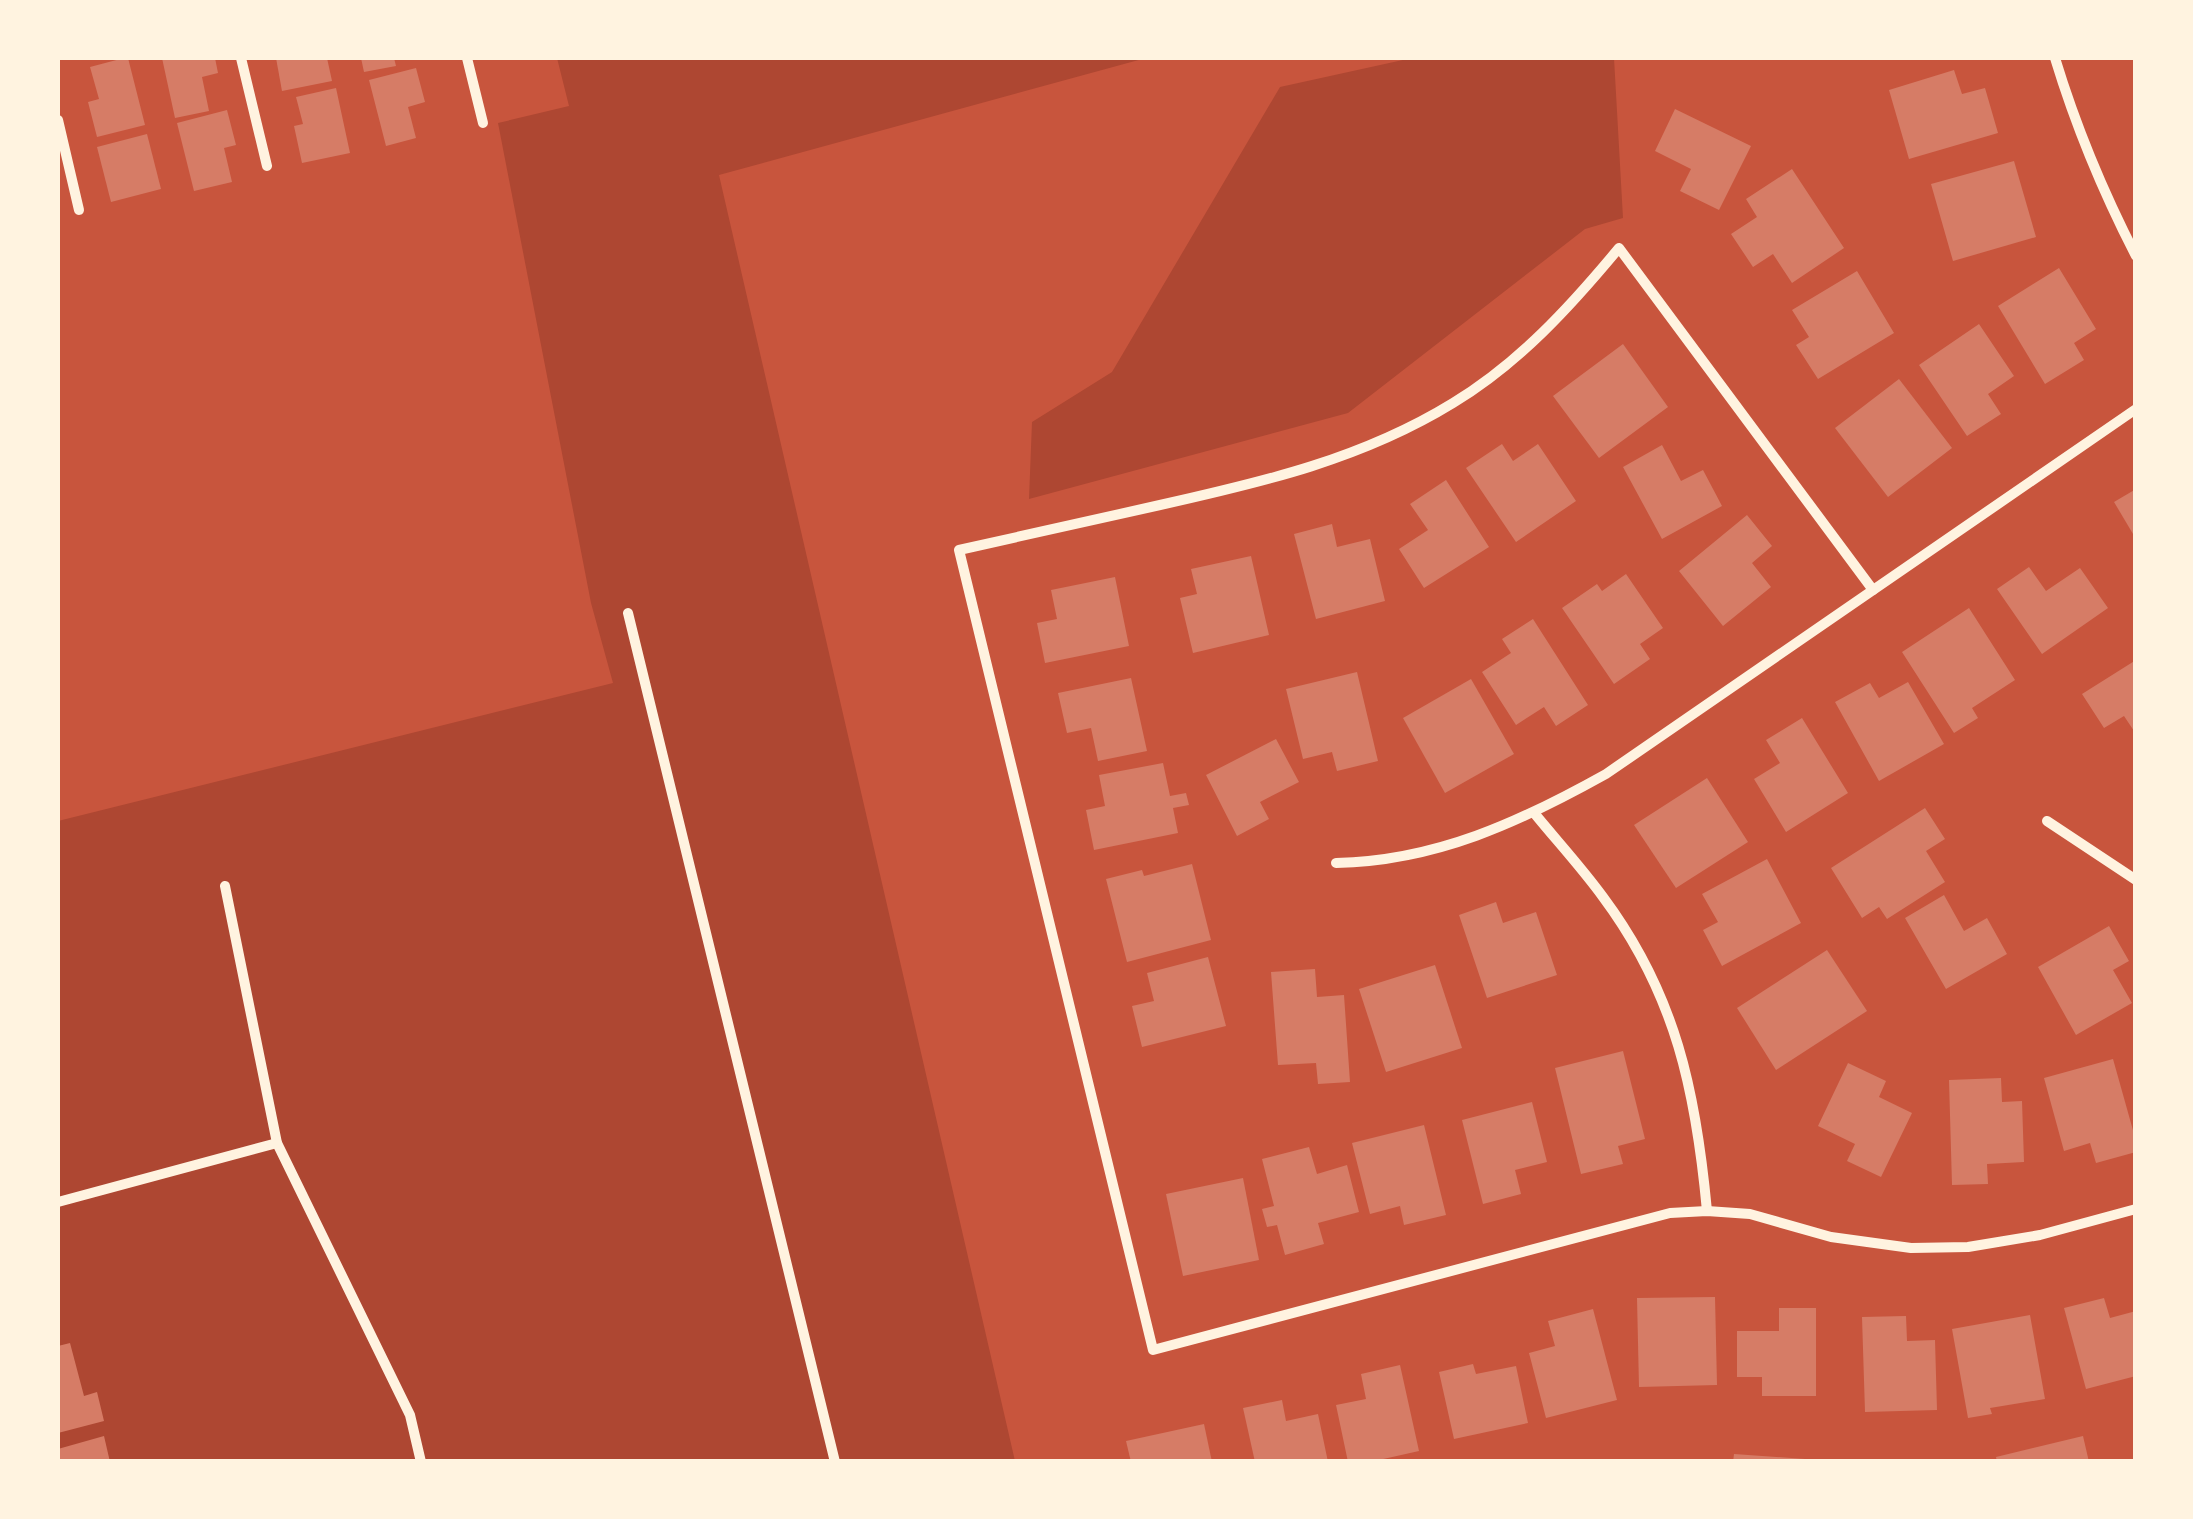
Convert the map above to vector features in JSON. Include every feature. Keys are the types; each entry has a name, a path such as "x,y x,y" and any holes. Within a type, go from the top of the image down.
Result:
{"street":[{"path":"242,58 267,166"},
{"path":"467,58 482,122"},
{"path":"2056,58 2073,115 2107,200 2136,256"},
{"path":"58,120 79,210"},
{"path":"1873,590 1619,248 1570,306 1516,358 1455,402 1399,434 1269,481 959,550 1153,1350 1670,1212 1750,1214 1831,1237 1911,1248 1968,1247 2040,1235 2136,1209"},
{"path":"1336,863 1379,862 1478,837 1534,814 1606,774 2136,409"},
{"path":"628,613 835,1462"},
{"path":"1534,814 1604,898 1661,997 1694,1097 1708,1211"},
{"path":"2047,821 2136,880"},
{"path":"225,886 277,1143 410,1415 421,1462"},
{"path":"58,1202 277,1143"}],"shaded area":[{"path":"557,58 1146,58 719,175 1015,1461 58,1461 58,821 613,683 591,603 498,123 569,106"},
{"path":"1412,58 1614,58 1623,218 1585,229 1348,413 1029,499 1032,422 1112,372 1280,87"}],"building":[{"path":"128,58 145,125 97,137 88,102 99,99 90,67"},
{"path":"162,58 215,58 218,73 202,77 209,111 175,118"},
{"path":"276,58 327,58 332,81 282,91"},
{"path":"361,58 394,58 396,66 364,72"},
{"path":"416,68 425,102 408,107 416,138 386,146 369,80"},
{"path":"1954,70 1962,94 1985,88 1998,133 1909,159 1889,90"},
{"path":"336,88 350,153 302,163 294,126 303,124 296,97"},
{"path":"1675,109 1751,146 1719,210 1680,191 1691,169 1655,151"},
{"path":"227,110 236,145 224,148 232,182 194,191 177,123"},
{"path":"147,134 161,189 111,202 97,147"},
{"path":"2014,161 2036,237 1953,261 1931,184"},
{"path":"1792,169 1844,248 1792,283 1773,254 1753,267 1731,234 1757,217 1746,199"},
{"path":"2059,268 2096,329 2074,343 2084,360 2045,384 1998,306"},
{"path":"1857,271 1894,333 1818,379 1796,345 1809,337 1792,310"},
{"path":"1979,324 2014,376 1988,394 2001,414 1967,436 1919,365"},
{"path":"1623,344 1668,407 1599,458 1553,396"},
{"path":"1899,379 1952,448 1888,497 1835,428"},
{"path":"1502,444 1513,461 1538,444 1576,501 1516,542 1466,468"},
{"path":"1662,445 1681,481 1703,470 1722,506 1662,539 1623,467"},
{"path":"1446,480 1489,547 1424,588 1399,549 1428,530 1410,504"},
{"path":"2136,489 2136,539 2114,502"},
{"path":"1747,515 1772,546 1752,563 1771,587 1723,626 1679,571"},
{"path":"1332,524 1337,547 1370,539 1385,601 1316,619 1294,534"},
{"path":"1251,556 1269,635 1193,653 1180,598 1197,594 1191,569"},
{"path":"2029,567 2046,591 2080,568 2108,608 2042,654 1997,589"},
{"path":"1626,574 1663,628 1640,644 1650,659 1614,684 1562,608 1597,584 1602,591"},
{"path":"1115,577 1129,646 1045,663 1037,623 1057,619 1051,590"},
{"path":"1969,608 2015,680 1972,708 1978,718 1954,733 1902,652"},
{"path":"1533,619 1588,705 1556,726 1544,707 1516,725 1482,672 1511,653 1502,639"},
{"path":"2136,660 2136,734 2124,716 2104,728 2082,694"},
{"path":"1357,672 1378,761 1337,771 1332,752 1303,759 1286,689"},
{"path":"1131,678 1147,751 1098,761 1091,728 1067,733 1058,693"},
{"path":"1471,679 1514,754 1445,793 1403,718"},
{"path":"1908,682 1944,744 1879,781 1835,702 1870,683 1879,698"},
{"path":"1802,718 1848,793 1786,832 1754,779 1780,763 1766,740"},
{"path":"1276,739 1299,782 1260,802 1269,819 1237,836 1206,775"},
{"path":"1163,763 1170,796 1186,793 1189,805 1173,808 1178,833 1094,850 1086,810 1105,806 1099,775"},
{"path":"1707,778 1748,842 1676,888 1634,825"},
{"path":"1925,808 1945,839 1926,851 1945,882 1887,919 1879,907 1862,918 1831,868"},
{"path":"1767,859 1801,923 1722,966 1703,930 1718,922 1702,894"},
{"path":"1192,864 1211,940 1127,962 1106,879 1142,870 1144,876"},
{"path":"1944,895 1964,931 1987,918 2007,954 1946,989 1905,918"},
{"path":"1496,902 1503,923 1536,912 1557,975 1487,998 1459,915"},
{"path":"2109,926 2129,961 2113,970 2132,1003 2076,1035 2038,967"},
{"path":"1827,950 1867,1011 1776,1070 1737,1008"},
{"path":"1208,957 1226,1026 1142,1047 1132,1006 1154,1001 1147,973"},
{"path":"1435,965 1462,1048 1386,1072 1359,989"},
{"path":"1315,969 1317,997 1344,995 1350,1082 1318,1084 1316,1063 1278,1065 1271,972"},
{"path":"1623,1051 1645,1139 1618,1146 1623,1164 1581,1174 1555,1068"},
{"path":"2113,1059 2136,1152 2096,1163 2090,1143 2064,1151 2044,1078"},
{"path":"1848,1063 1886,1081 1879,1097 1912,1113 1881,1177 1847,1161 1855,1144 1818,1126"},
{"path":"2001,1078 2002,1102 2022,1101 2024,1162 1987,1164 1988,1184 1952,1185 1949,1080"},
{"path":"1532,1102 1547,1162 1515,1170 1521,1194 1483,1204 1462,1120"},
{"path":"1424,1125 1446,1215 1404,1225 1400,1206 1370,1214 1352,1143"},
{"path":"1309,1147 1317,1174 1347,1165 1359,1212 1318,1223 1324,1244 1285,1255 1277,1225 1267,1227 1262,1209 1274,1206 1262,1159"},
{"path":"1243,1178 1259,1260 1183,1276 1166,1194"},
{"path":"1715,1297 1717,1385 1639,1387 1637,1298"},
{"path":"2104,1298 2110,1318 2136,1311 2136,1376 2086,1389 2064,1308"},
{"path":"1779,1308 1816,1308 1816,1396 1762,1396 1762,1377 1737,1377 1737,1331 1779,1331"},
{"path":"1593,1309 1617,1400 1546,1418 1529,1353 1555,1346 1548,1321"},
{"path":"2030,1315 2045,1399 1990,1408 1992,1414 1968,1418 1952,1329"},
{"path":"1906,1316 1907,1341 1935,1340 1937,1410 1865,1412 1862,1317"},
{"path":"70,1343 84,1396 97,1392 104,1421 58,1433 58,1346"},
{"path":"1473,1364 1476,1374 1516,1366 1528,1423 1454,1439 1439,1372"},
{"path":"1400,1365 1419,1451 1370,1462 1348,1462 1336,1405 1366,1399 1361,1374"},
{"path":"1282,1400 1286,1421 1318,1414 1328,1462 1255,1462 1243,1408"},
{"path":"1204,1424 1212,1462 1131,1462 1126,1441"},
{"path":"104,1436 110,1462 58,1462 58,1449"},
{"path":"2083,1436 2089,1462 1997,1462 1996,1457"},
{"path":"1734,1454 1805,1459 1805,1462 1733,1462"}]}
